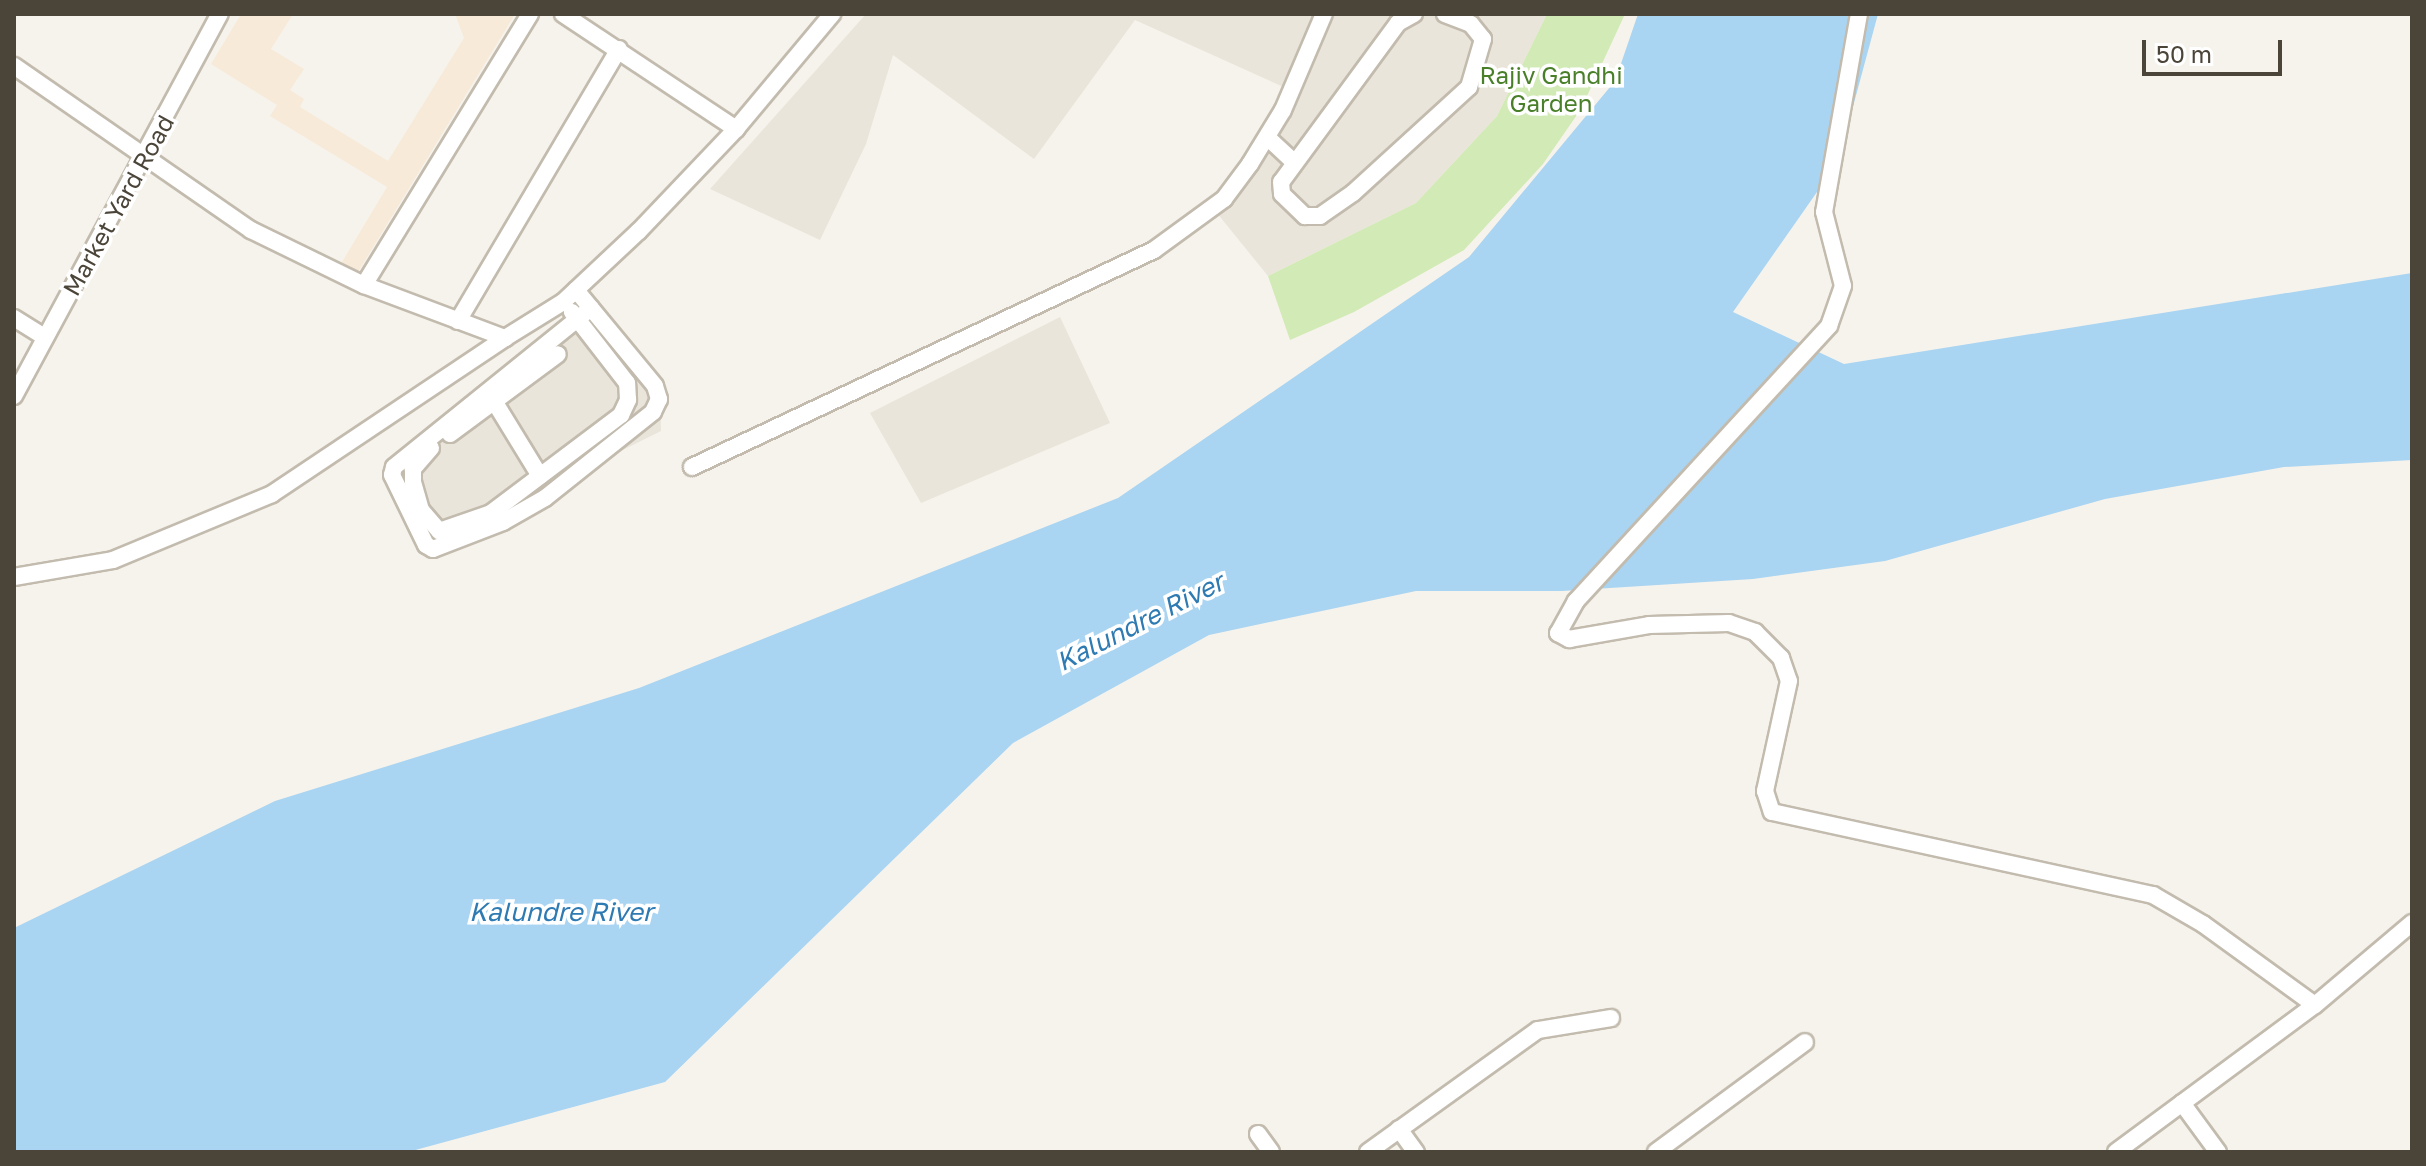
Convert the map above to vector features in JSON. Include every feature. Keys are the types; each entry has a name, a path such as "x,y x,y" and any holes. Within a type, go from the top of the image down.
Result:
{"street":[{"name":"Market Yard Road","path":"14,396 43,336 147,157 220,14"},
{"path":"364,285 530,14"},
{"path":"563,14 736,129"},
{"path":"14,577 113,560 272,494 570,296 736,129 832,14"},
{"path":"692,467 1154,250 1224,199 1267,137 1324,14"},
{"path":"1414,14 1398,23 1293,161 1281,182 1282,194 1305,216 1320,216 1353,193 1469,87 1483,39 1471,24 1445,14"},
{"path":"1859,14 1824,212 1843,286 1829,326 1576,601 1559,624 1562,638 1649,625 1729,623 1755,632 1772,649 1789,681 1765,791 1772,812 2153,895 2203,924 2315,1005"},
{"path":"458,321 619,49"},
{"path":"14,66 251,230 364,285 505,338"},
{"path":"1267,137 1293,161"},
{"path":"570,296 591,308 655,386 659,399 653,412 545,498 503,522 433,549 426,545 392,475 394,467 591,308"},
{"path":"558,354 423,454 413,482 421,510 439,531 460,527 491,513 621,415 628,400 627,383 577,319 570,296"},
{"path":"14,318 43,336"},
{"path":"494,401 540,476"},
{"path":"2116,1152 2315,1005 2412,923"},
{"path":"1368,1152 1538,1030 1611,1018"},
{"path":"1656,1152 1805,1042"},
{"path":"2182,1103 2218,1152"},
{"path":"1399,1129 1414,1151"},
{"path":"1258,1134 1271,1152"}],"shaded area":[{"path":"241,14 293,14 271,49 304,69 290,90 304,99 300,107 388,161 464,38 455,14 515,14 358,272 342,262 387,187 270,116 277,105 211,64"},
{"path":"866,14 1547,14 1497,116 1416,203 1268,276 1208,202 1249,161 1299,94 1135,20 1034,159 893,55 866,144 820,240 710,189"},
{"path":"586,312 660,379 661,431 440,541 423,529 393,454"},
{"path":"1060,317 1110,423 921,503 870,413"}],"green space":[{"name":"Rajiv Gandhi Garden","path":"1547,14 1625,14 1581,109 1543,164 1464,250 1354,312 1290,340 1268,276 1416,203 1497,116"}],"water":[{"name":"Kalundre River","path":"1638,14 1878,14 1838,162 1733,312 1844,364 2412,273 2412,460 2284,467 2105,499 1885,561 1753,579 1562,591 1416,591 1209,635 1013,743 665,1082 408,1152 14,1152 14,928 275,801 639,688 1118,498 1469,257 1615,81"}]}
